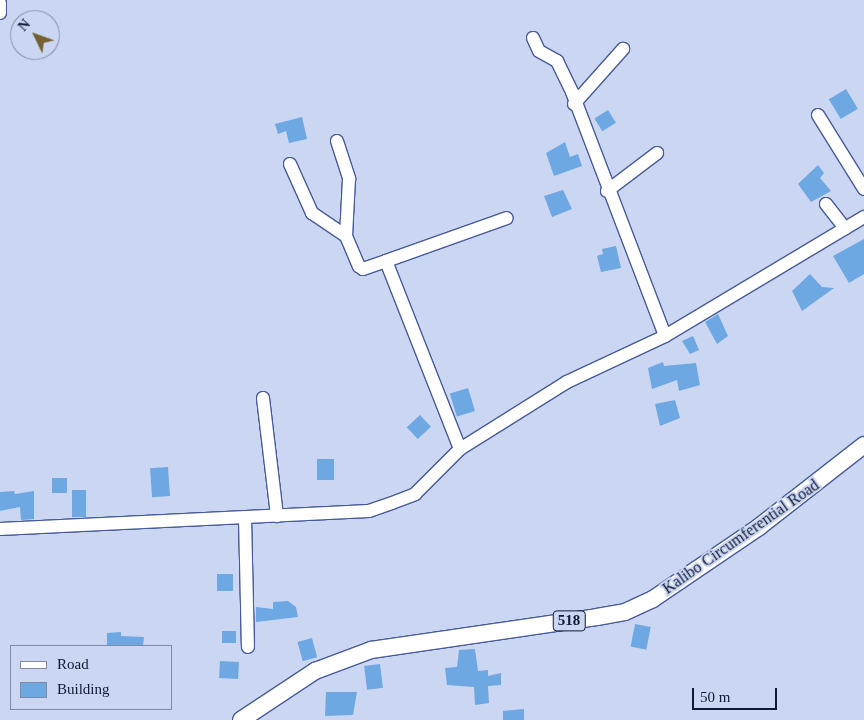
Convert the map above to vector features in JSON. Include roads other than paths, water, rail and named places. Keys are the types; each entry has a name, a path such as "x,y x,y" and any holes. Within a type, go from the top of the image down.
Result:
{"main road":[{"name":"Kalibo Circumferential Road","path":"241,720 315,671 371,650 597,617 646,602 686,580 864,446"}],"street":[{"path":"0,3 0,13"},
{"path":"533,38 539,51 557,61 665,336"},
{"path":"574,104 623,49"},
{"path":"818,115 864,189"},
{"path":"337,141 349,179 346,236 359,266 364,268 386,261 507,218"},
{"path":"607,190 657,153"},
{"path":"290,164 312,213 346,236"},
{"path":"826,204 846,228"},
{"path":"0,529 98,527 369,511 392,503 415,494 460,448 567,382 665,336 864,217"},
{"path":"386,261 460,448"},
{"path":"264,398 277,516"},
{"path":"245,517 248,647"}]}
